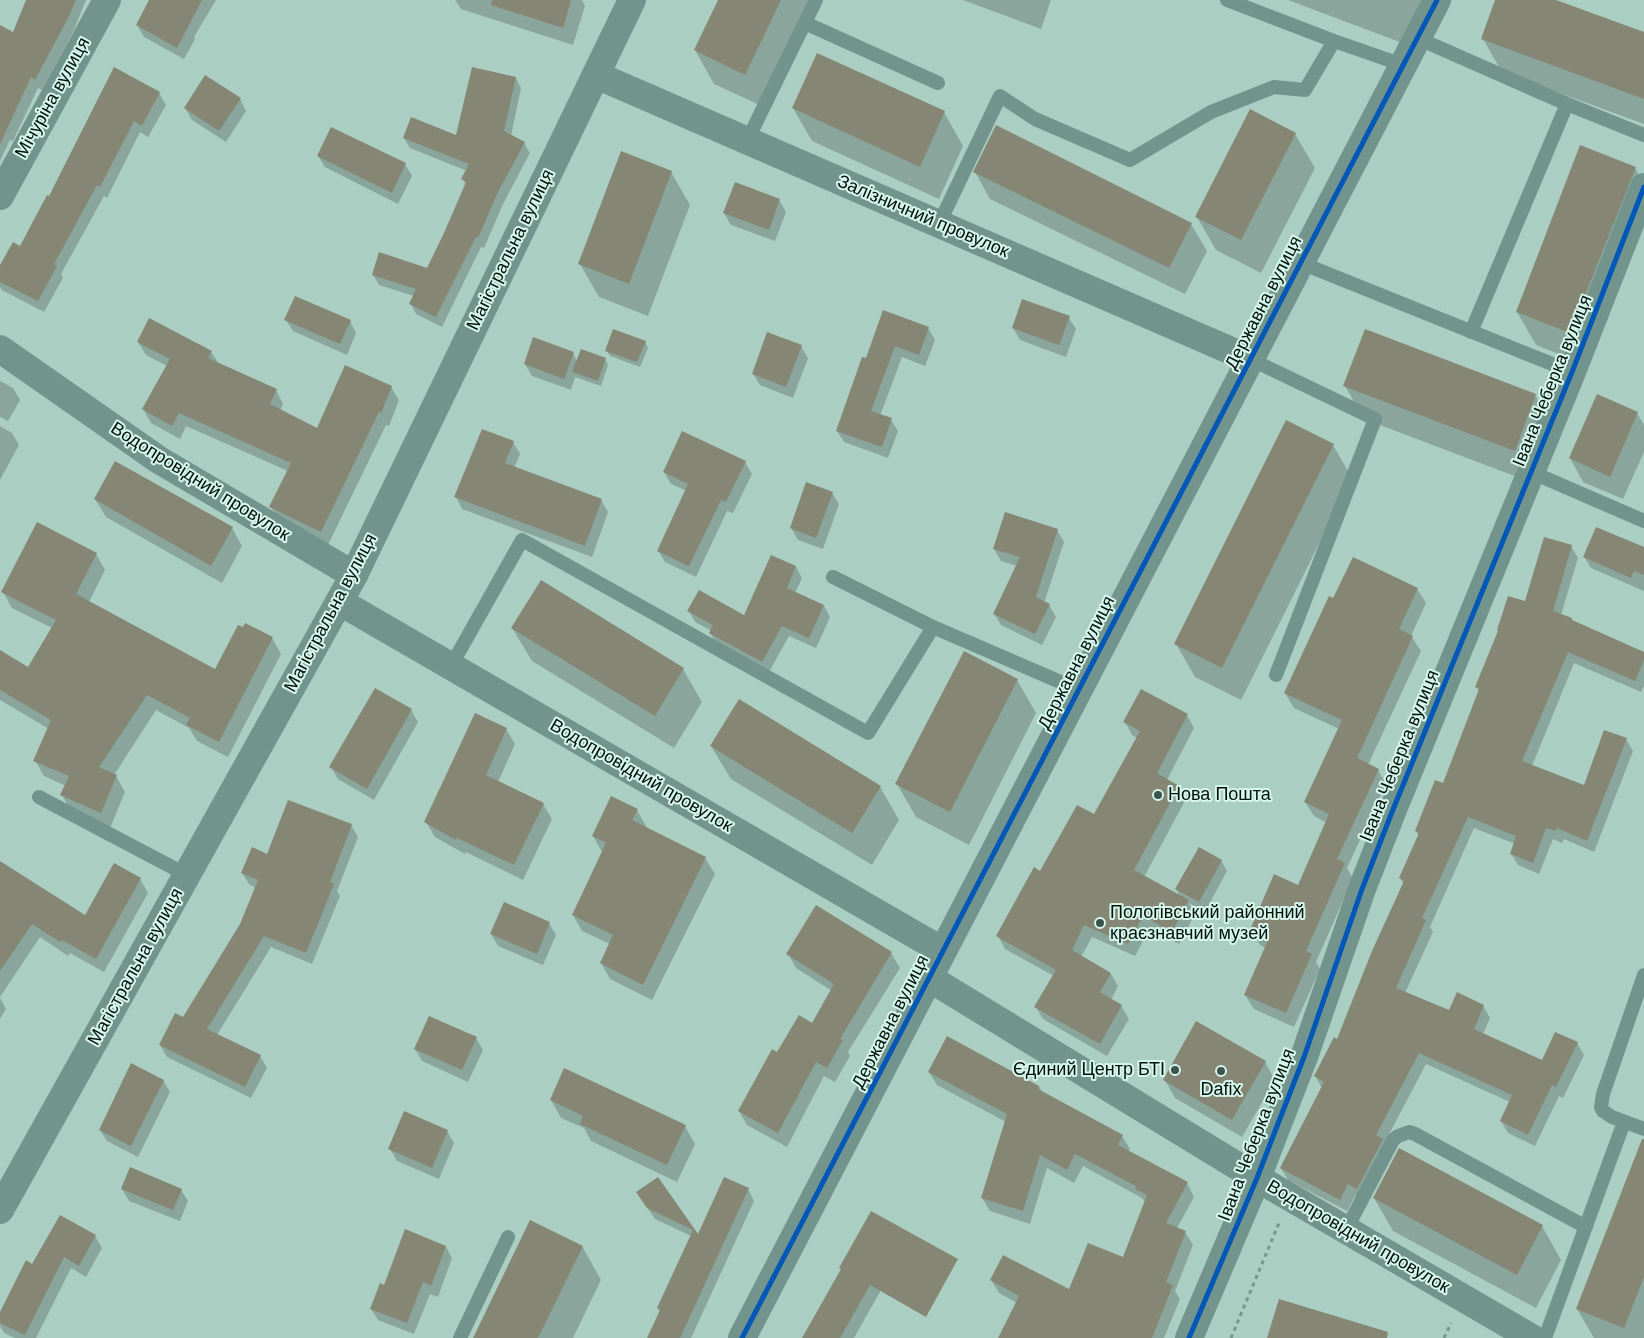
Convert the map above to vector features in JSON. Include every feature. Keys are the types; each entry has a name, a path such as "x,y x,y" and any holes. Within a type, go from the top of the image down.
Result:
{"street":[{"name":"Мічуріна вулиця","path":"0,196 107,0"},
{"name":"Магістральна вулиця","path":"0,1210 340,602 632,0"},
{"name":"Державна вулиця","path":"742,1338 1437,0"},
{"name":"Залізничний провулок","path":"596,75 1250,359"},
{"name":"Івана Чеберка вулиця","path":"1189,1338 1257,1178 1304,1057 1341,946 1388,821 1572,372 1644,187"},
{"name":"Водопровідний провулок","path":"0,349 159,460 354,575"},
{"name":"Водопровідний провулок","path":"340,602 943,951"},
{"name":"Водопровідний провулок","path":"929,978 1257,1178 1532,1338"}],"lane":[{"path":"747,141 816,0"},
{"path":"1227,0 1403,65"},
{"path":"805,23 938,83"},
{"path":"1417,38 1567,104 1644,135"},
{"path":"939,224 1000,96 1035,119 1130,160 1212,112 1238,101 1274,87 1305,90 1334,41"},
{"path":"1470,332 1567,104"},
{"path":"1301,263 1572,372"},
{"path":"1250,359 1375,419 1276,675"},
{"path":"1531,472 1644,521"},
{"path":"451,666 522,540 868,733 933,627"},
{"path":"833,578 933,627 1079,690"},
{"path":"40,797 187,875"},
{"path":"1644,975 1602,1100 1603,1111 1612,1117 1644,1129"},
{"path":"1545,1338 1624,1122"},
{"path":"1346,1230 1393,1140 1408,1132 1415,1134 1586,1227"},
{"path":"460,1338 508,1237"}],"path":[{"path":"1231,1338 1290,1197"}],"building":[{"path":"26,0 76,0 35,80 31,77 0,144 0,25 13,32"},
{"path":"149,0 202,0 177,48 136,25"},
{"path":"492,0 571,0 563,28 491,5"},
{"path":"718,0 781,0 745,75 694,50"},
{"path":"1495,0 1556,0 1644,32 1644,99 1481,39"},
{"path":"817,53 945,111 920,167 792,108"},
{"path":"114,67 160,92 142,126 134,121 100,187 97,185 54,264 57,266 38,301 0,282 0,265 13,242 20,246 47,195 49,196"},
{"path":"472,67 516,77 504,131 525,142 497,194 478,238 476,237 436,317 409,304 416,289 372,275 379,252 427,268 444,233 466,182 461,179 469,164 403,138 411,117 456,135"},
{"path":"205,75 241,98 219,131 184,108"},
{"path":"1250,109 1296,133 1241,240 1195,217"},
{"path":"996,125 1192,223 1169,268 973,172"},
{"path":"331,127 406,163 392,193 317,156"},
{"path":"1580,145 1636,167 1570,333 1516,312"},
{"path":"621,151 672,171 629,284 578,264"},
{"path":"735,182 780,199 769,230 723,213"},
{"path":"295,296 351,320 340,344 284,320"},
{"path":"1022,299 1070,316 1059,345 1012,328"},
{"path":"883,310 929,327 919,355 895,346 871,411 892,418 882,447 836,431 862,357 866,358"},
{"path":"149,318 212,351 208,358 277,389 270,404 317,428 345,365 392,386 381,413 379,412 321,532 269,507 291,463 179,413 172,426 142,409 170,359 137,342"},
{"path":"613,329 646,341 637,362 605,351"},
{"path":"1365,329 1536,394 1515,451 1343,386"},
{"path":"767,332 802,345 786,387 752,374"},
{"path":"533,337 574,352 564,379 524,364"},
{"path":"581,349 606,358 598,381 572,372"},
{"path":"1597,394 1638,412 1610,477 1569,458"},
{"path":"1286,420 1334,444 1222,668 1174,644"},
{"path":"482,429 514,441 505,463 602,499 585,546 454,497"},
{"path":"682,431 746,461 726,502 721,500 689,566 657,551 688,484 663,472"},
{"path":"115,461 233,527 211,566 94,499"},
{"path":"806,482 833,492 816,538 790,528"},
{"path":"1005,512 1058,529 1036,597 1050,604 1035,634 993,614 1020,557 993,549"},
{"path":"37,522 97,553 76,594 215,669 238,625 243,627 245,623 273,637 219,742 186,725 190,718 147,695 99,767 117,775 101,813 60,795 69,776 33,761 51,720 0,690 0,650 28,667 56,620 1,592"},
{"path":"1596,527 1644,547 1644,575 1634,571 1631,578 1583,557"},
{"path":"1544,537 1572,545 1553,611 1644,652 1644,660 1635,681 1568,652 1522,761 1584,785 1604,730 1627,738 1587,841 1557,828 1556,831 1546,828 1533,863 1510,854 1516,836 1468,817 1422,918 1426,920 1396,988 1449,1010 1457,992 1484,1005 1474,1029 1542,1060 1555,1032 1578,1042 1556,1087 1552,1085 1528,1135 1500,1121 1512,1095 1419,1053 1376,1135 1383,1139 1357,1189 1348,1184 1340,1200 1280,1168 1324,1082 1314,1076 1334,1037 1337,1039 1372,951 1404,881 1399,878 1419,833 1415,831 1435,780 1443,783 1479,689 1475,687 1498,631 1508,596 1525,601"},
{"path":"771,555 796,566 787,588 824,605 809,638 782,626 762,662 709,633 713,625 687,611 699,590 744,615"},
{"path":"1353,557 1418,588 1399,629 1413,636 1357,758 1379,769 1337,859 1345,863 1306,951 1312,954 1286,1013 1244,995 1268,940 1250,930 1274,874 1298,885 1329,814 1304,802 1342,720 1284,693 1329,596 1333,598"},
{"path":"541,580 684,668 655,716 511,628"},
{"path":"964,651 1018,679 950,812 895,784"},
{"path":"375,688 412,709 367,789 329,767"},
{"path":"1141,689 1188,714 1157,773 1179,786 1134,870 1189,900 1172,932 1143,916 1128,944 1084,925 1072,950 1111,973 1100,992 1122,1005 1100,1044 1034,1007 1056,970 996,936 1034,867 1040,871 1077,805 1094,814 1140,731 1123,722"},
{"path":"739,699 881,786 852,833 710,746"},
{"path":"475,713 507,728 486,775 544,803 514,865 457,838 456,840 424,822"},
{"path":"611,796 638,809 632,820 706,857 643,985 600,963 613,935 572,915 606,843 592,836"},
{"path":"288,800 352,824 330,882 334,884 306,953 264,936 207,1029 261,1055 245,1087 159,1045 175,1013 183,1017 240,924 258,880 241,873 252,847 267,854"},
{"path":"1199,847 1222,860 1199,902 1175,889"},
{"path":"0,861 85,915 114,863 141,878 96,959 62,940 60,942 32,924 0,971"},
{"path":"504,902 550,922 537,954 490,934"},
{"path":"816,905 892,952 840,1039 843,1040 827,1068 816,1062 778,1133 738,1111 772,1049 777,1052 799,1015 812,1023 834,984 786,954"},
{"path":"429,1016 477,1037 462,1070 414,1049"},
{"path":"1196,1021 1266,1061 1232,1120 1163,1080"},
{"path":"947,1036 1039,1086 1038,1089 1123,1135 1118,1145 1188,1182 1166,1223 1186,1231 1166,1282 1173,1285 1152,1338 998,1338 1019,1296 990,1280 1003,1255 1069,1289 1088,1243 1123,1257 1147,1195 1135,1189 1136,1186 1075,1154 1067,1170 1040,1155 1023,1211 981,1198 1007,1114 928,1072"},
{"path":"131,1063 164,1080 131,1146 99,1130"},
{"path":"564,1068 686,1125 667,1165 580,1124 583,1116 550,1100"},
{"path":"404,1111 448,1130 432,1168 388,1149"},
{"path":"1642,1139 1644,1139 1644,1277 1624,1328 1576,1309"},
{"path":"1399,1148 1543,1225 1517,1275 1373,1198"},
{"path":"130,1167 182,1189 173,1210 121,1189"},
{"path":"658,1177 698,1234 724,1177 749,1188 680,1338 647,1338 660,1310 657,1308 693,1230 647,1208 636,1192"},
{"path":"871,1211 958,1259 926,1317 870,1285 840,1338 802,1338 841,1269 839,1268"},
{"path":"60,1215 96,1235 79,1266 64,1257 25,1335 0,1323 0,1312 26,1260 32,1264"},
{"path":"530,1220 583,1246 538,1338 473,1338"},
{"path":"405,1229 446,1246 431,1286 423,1282 407,1323 370,1309 380,1283 384,1285"},
{"path":"1279,1299 1388,1332 1387,1338 1267,1338"}],"cycle path":[{"path":"742,1338 1437,0"},
{"path":"1189,1338 1257,1178 1304,1057 1362,889 1392,812 1572,372 1644,187"}],"place":[{"name":"Нова Пошта","path":"1158,795"},
{"name":"Пологівський районний краєзнавчий музей","path":"1100,923"},
{"name":"Єдиний Центр БТІ","path":"1175,1070"},
{"name":"Dafix","path":"1221,1071"}]}
